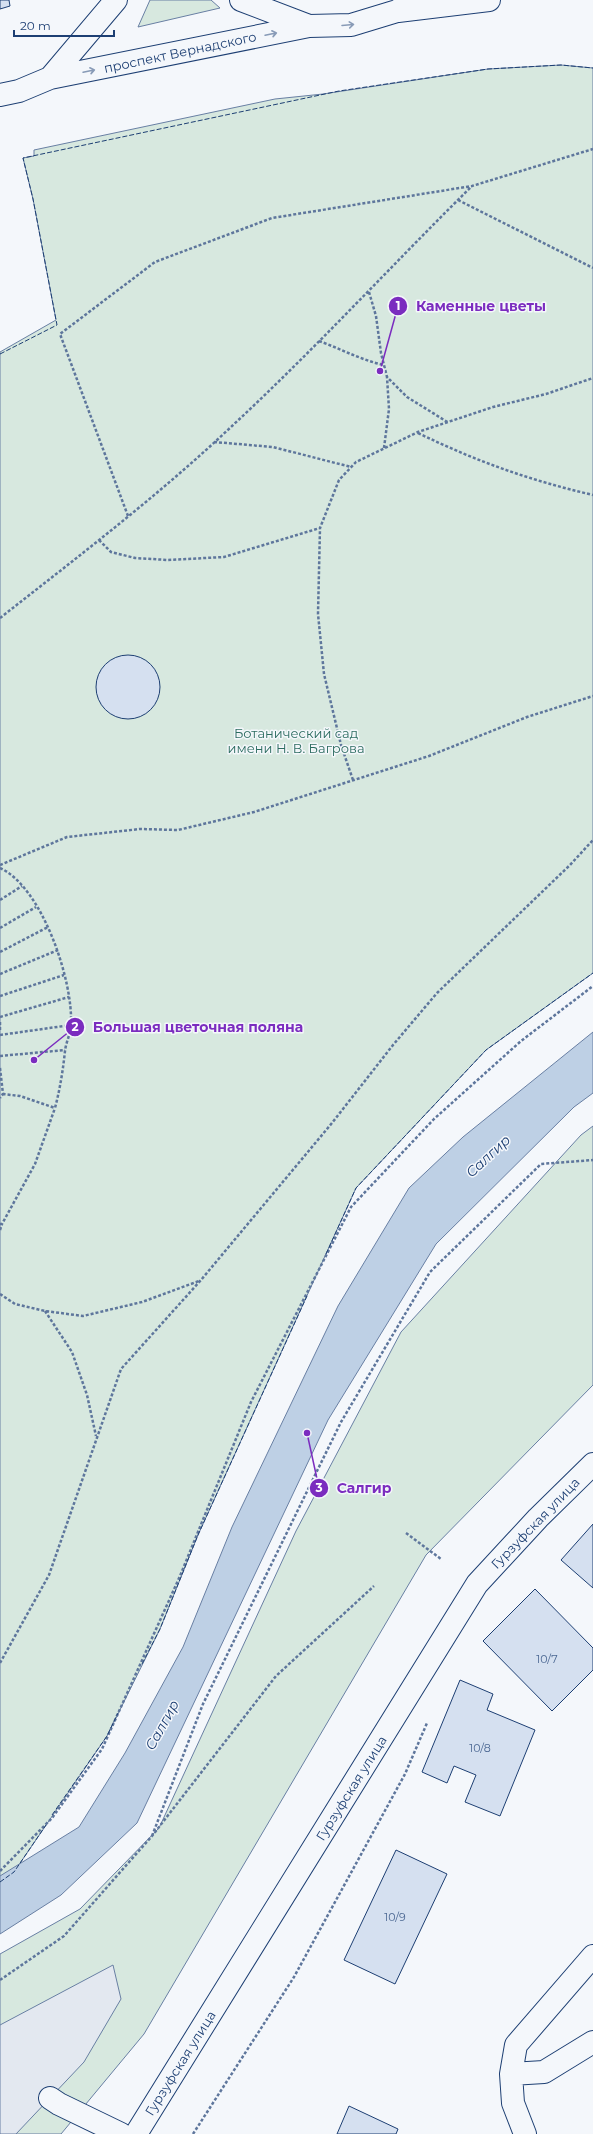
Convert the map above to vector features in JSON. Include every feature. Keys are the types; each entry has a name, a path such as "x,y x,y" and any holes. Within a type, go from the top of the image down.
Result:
{"main road":[{"name":"проспект Вернадского","path":"50,78 116,0"},
{"path":"241,0 309,26 351,25 406,6 489,0"},
{"name":"проспект Вернадского","path":"0,95 19,91 50,78 309,26"},
{"name":"Гурзуфская улица","path":"136,2134 477,1584 538,1518 593,1464"},
{"path":"525,2134 513,2103 511,2074 516,2045 593,1956"},
{"path":"511,2074 544,2072 593,2042"},
{"path":"50,2098 59,2104 121,2134"}],"path":[{"path":"128,516 60,334 155,262 272,218 472,186 593,149"},
{"path":"0,618 99,540 214,442 369,292 472,186"},
{"path":"458,200 593,268"},
{"path":"369,292 376,316 387,376 389,409 384,448"},
{"path":"319,341 341,348 367,361 384,366"},
{"path":"387,376 407,397 450,423"},
{"path":"353,780 341,745 324,674 318,614 320,528 339,480 356,462 418,432 450,423 493,407 546,394 593,378"},
{"path":"418,432 490,466 540,483 593,496"},
{"path":"214,442 273,447 351,467"},
{"path":"99,540 111,552 135,558 182,559 224,557 320,528"},
{"path":"0,864 67,837 140,829 178,830 254,812 429,756 528,717 593,696"},
{"path":"0,1663 48,1575 121,1369 201,1280 332,1123 393,1045 437,993 570,865 593,840"},
{"path":"0,868 8,872 22,886 48,927 58,950 64,975 69,997 71,1025 55,1108 35,1164 1,1224 0,1230"},
{"path":"0,900 22,886"},
{"path":"0,928 36,907"},
{"path":"0,952 48,927"},
{"path":"0,974 58,950"},
{"path":"0,996 64,975"},
{"path":"0,1871 52,1818 102,1750 180,1576 251,1402 351,1207 434,1119 521,1041 593,986"},
{"path":"0,1017 69,997"},
{"path":"0,1022 0,1031"},
{"path":"0,1035 71,1025"},
{"path":"0,1056 65,1050"},
{"path":"0,1068 3,1094 0,1098"},
{"path":"3,1094 20,1096 55,1108"},
{"path":"152,1836 203,1704 341,1422 430,1272 541,1164 593,1160"},
{"path":"0,1294 15,1304 45,1312 89,1315 142,1302 201,1280"},
{"path":"45,1312 72,1352 87,1395 96,1436"},
{"path":"406,1533 441,1559"},
{"path":"0,1980 64,1936 152,1836 276,1676 374,1586"},
{"path":"193,2134 294,1977 405,1774 430,1716"}],"green space":[{"path":"150,0 211,0 220,8 138,27"},
{"name":"Ботанический сад имени Н. В. Багрова","path":"561,65 593,68 593,973 486,1050 356,1188 198,1535 160,1629 107,1736 14,1872 0,1882 0,352 56,320 33,199 23,158 34,156 34,150 275,99 323,94 488,69"},
{"path":"593,1126 593,1385 426,1555 144,2034 61,2134 0,2134 0,1954 80,1909 159,1828 296,1531 401,1332 581,1135"}],"shaded area":[{"path":"113,1965 121,1999 84,2062 16,2134 0,2134 0,2025"}],"water":[{"path":"593,1032 593,1093 574,1107 436,1244 328,1420 137,1823 61,1895 0,1934 0,1876 79,1827 125,1753 183,1647 232,1527 338,1306 409,1188 463,1137"}],"building":[{"path":"0,0 9,0 10,6 0,9"},
{"path":"128,655 146,661 154,669 160,687 154,705 146,713 128,719 110,713 102,705 96,687 102,669 110,661"},
{"path":"593,1524 593,1588 561,1560"},
{"path":"535,1589 593,1648 593,1670 552,1711 483,1641"},
{"path":"460,1680 493,1694 487,1710 535,1730 500,1816 465,1802 476,1775 454,1766 447,1783 422,1772"},
{"path":"396,1850 447,1874 395,1984 344,1960"},
{"path":"349,2106 398,2129 396,2134 337,2134"}],"fence":[{"path":"0,354 57,325 33,199 23,158 339,91 488,69 561,65 593,68"},
{"path":"326,1254 356,1188 486,1050 593,973"},
{"path":"142,1664 160,1629 198,1535 307,1296"},
{"path":"52,1815 107,1736 118,1713"},
{"path":"0,1882 14,1872 46,1825"}],"place":[{"name":"Каменные цветы","path":"380,371"},
{"name":"Большая цветочная поляна","path":"34,1060"},
{"name":"Салгир","path":"307,1433"}]}
